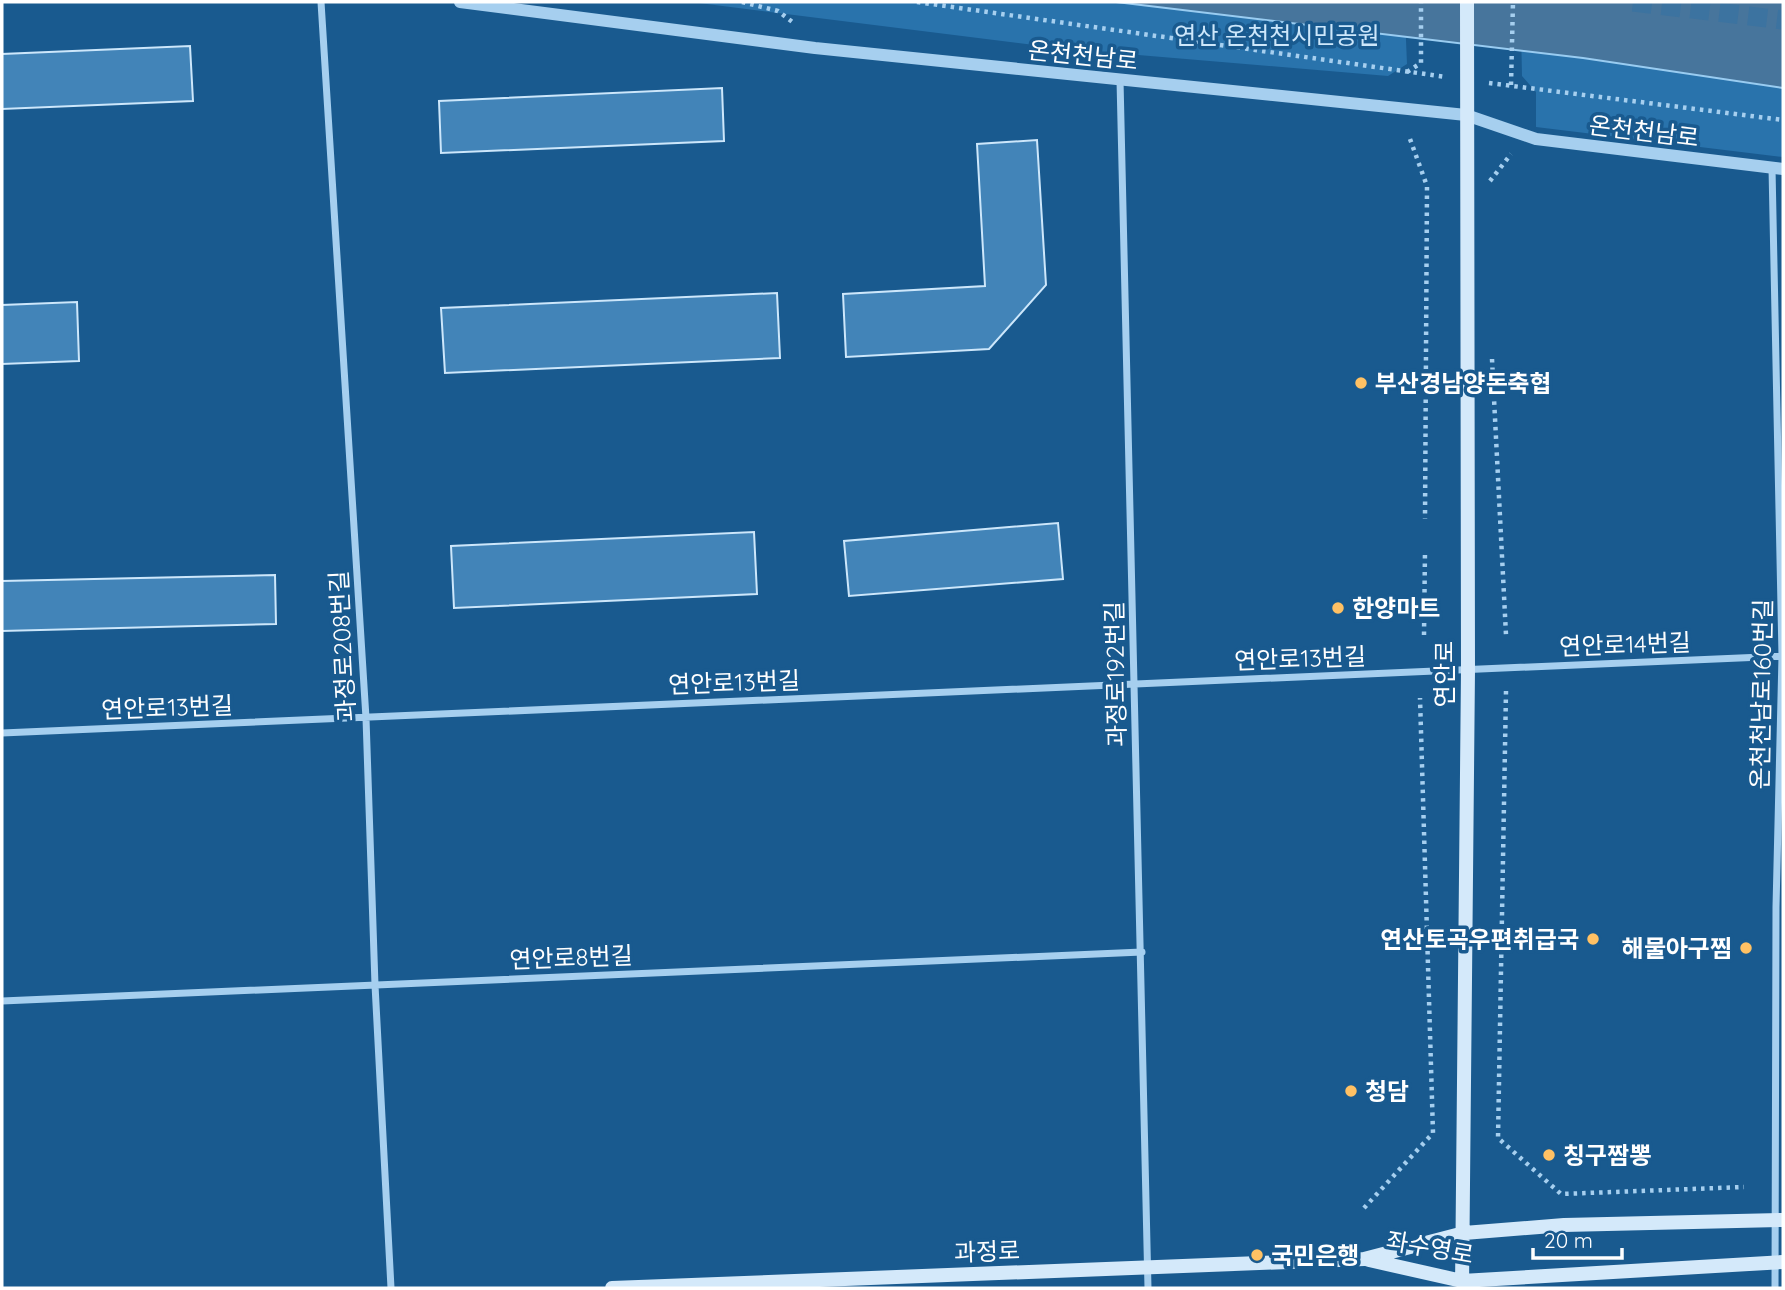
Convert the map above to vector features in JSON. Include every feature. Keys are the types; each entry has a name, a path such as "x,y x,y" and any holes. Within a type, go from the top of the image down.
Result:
{"main road":[{"name":"연안로","path":"1464,1233 1462,1136 1468,670 1467,2"},
{"name":"좌수영로","path":"1364,1259 1464,1233 1564,1225 1779,1220"},
{"path":"1462,1284 1464,1233"},
{"name":"좌수영로","path":"1364,1259 1462,1284 1779,1262"},
{"name":"과정로","path":"612,1288 1364,1259"}],"street":[{"name":"과정로208번길","path":"321,2 366,718 375,985 391,1288"},
{"name":"온천천남로","path":"460,2 815,48 1466,115 1536,139 1778,168"},
{"name":"과정로192번길","path":"1120,80 1148,1288"},
{"name":"온천천남로160번길","path":"1775,1288 1779,1262 1783,656 1778,168"},
{"name":"연안로14번길","path":"1468,670 1783,656"},
{"name":"연안로13번길","path":"2,733 1468,670"},
{"name":"연안로8번길","path":"2,1001 1142,952"}],"path":[{"path":"742,2 778,12 803,30 815,48"},
{"path":"916,2 1407,72 1466,75 1511,85 1783,120"},
{"path":"1407,72 1421,63 1421,2"},
{"path":"1511,85 1513,2"},
{"path":"1410,139 1427,186 1425,519"},
{"path":"1483,190 1511,154"},
{"path":"1492,357 1506,635"},
{"path":"1424,635 1425,551"},
{"path":"1506,691 1498,1138 1561,1194 1744,1187"},
{"path":"1364,1208 1433,1133 1420,698"}],"green space":[{"name":"연산 온천천시민공원","path":"691,2 1272,2 1405,16 1407,64 1388,76 1067,49"},
{"path":"1521,29 1783,59 1783,157 1536,127 1536,92 1522,76"}],"shaded area":[{"path":"1116,2 1783,2 1783,88 1583,58"}],"building":[{"path":"190,46 193,101 2,109 2,54"},
{"path":"722,88 724,141 441,153 439,101"},
{"path":"1037,140 1046,285 989,349 846,357 843,294 985,286 977,144"},
{"path":"777,293 780,358 445,373 441,308"},
{"path":"77,302 79,361 2,364 2,305"},
{"path":"1058,523 1063,579 849,596 844,541"},
{"path":"754,532 757,594 454,608 451,546"},
{"path":"275,575 276,624 2,631 2,581"}],"tunnel":[{"path":"1633,2 1783,20"}],"place":[{"name":"부산경남양돈축협","path":"1361,383"},
{"name":"한양마트","path":"1338,608"},
{"name":"연산토곡우편취급국","path":"1593,939"},
{"name":"해물아구찜","path":"1746,948"},
{"name":"청담","path":"1351,1091"},
{"name":"칭구짬뽕","path":"1549,1155"},
{"name":"국민은행","path":"1257,1255"}]}
